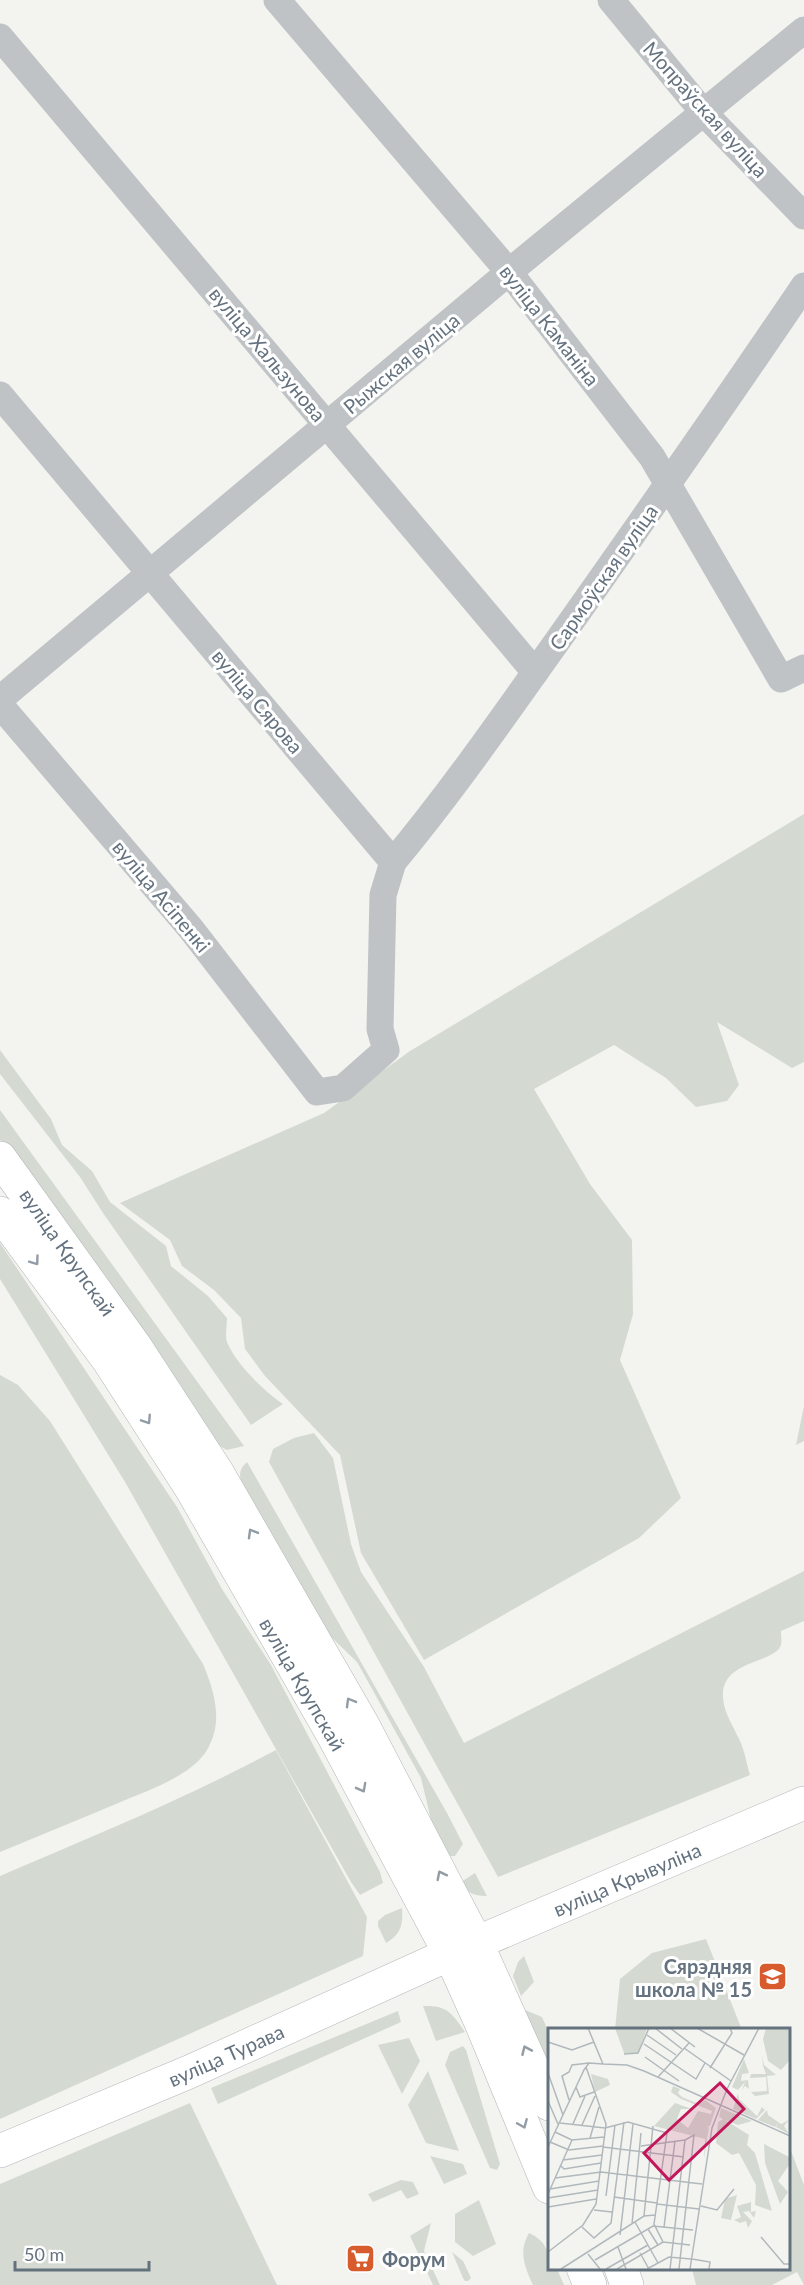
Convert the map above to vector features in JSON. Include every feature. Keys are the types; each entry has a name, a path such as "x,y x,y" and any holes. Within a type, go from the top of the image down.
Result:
{"main road":[{"name":"вуліца Крупскай","path":"0,1158 135,1346 217,1472 364,1727 464,1949 548,2184"},
{"name":"вуліца Крупскай","path":"0,1214 109,1361 191,1488 332,1733 464,1949 548,2102"},
{"name":"вуліца Крывуліна","path":"464,1949 804,1803"},
{"name":"вуліца Турава","path":"0,2151 189,2072 464,1949"},
{"path":"584,2270 590,2285"},
{"path":"622,2270 627,2285"}],"street":[{"name":"вуліца Каманіна","path":"277,0 509,272 652,457 667,486 793,674"},
{"name":"Мопраўская вуліца","path":"611,0 704,113 804,216"},
{"name":"Рыжская вуліца","path":"0,699 152,574 509,272 804,30"},
{"name":"вуліца Хальзунова","path":"0,37 535,672"},
{"name":"Сармоўская вуліца","path":"393,862 438,808 667,486 804,286"},
{"name":"вуліца Сярова","path":"0,395 393,862"},
{"name":"вуліца Асіпенкі","path":"0,705 191,929 317,1092 343,1088 386,1050 380,1029 383,895 393,862"}],"shaded area":[{"path":"804,814 804,1062 792,1068 717,1022 739,1085 727,1101 696,1107 666,1078 614,1045 534,1089 590,1184 632,1240 633,1314 620,1360 681,1498 639,1538 424,1660 361,1553 340,1455 265,1376 245,1349 241,1318 214,1290 182,1266 170,1240 120,1203 324,1113 410,1051"},
{"path":"0,1050 51,1119 62,1145 92,1171 110,1202 166,1246 171,1266 208,1296 227,1318 227,1342 237,1359 259,1384 283,1404 251,1425 80,1177 0,1074"},
{"path":"0,1110 244,1446 227,1450 214,1443 77,1242 0,1140"},
{"path":"0,1243 177,1507 222,1589 271,1665 380,1872 383,1883 360,1895 351,1882 125,1482 0,1279"},
{"path":"0,1375 18,1385 50,1421 203,1664 213,1693 216,1724 214,1734 204,1754 193,1766 174,1778 0,1852"},
{"path":"804,1406 804,1441 796,1445"},
{"path":"314,1433 333,1458 351,1544 361,1572 424,1667 464,1743 804,1571 804,1621 781,1631 781,1645 777,1651 732,1674 723,1692 725,1709 741,1744 750,1775 498,1877 269,1462 273,1449 294,1438"},
{"path":"247,1462 447,1813 463,1844 455,1856 449,1856 432,1824 421,1778 357,1662 331,1637 243,1487 240,1473"},
{"path":"276,1750 367,1917 363,1956 0,2119 0,1876 174,1800"},
{"path":"475,1873 487,1896 471,1893 461,1882"},
{"path":"402,1908 400,1928 395,1936 386,1943 378,1921 385,1915"},
{"path":"706,1939 741,2028 615,2028 620,1979 652,1953"},
{"path":"524,1956 534,1982 521,1996 513,1976 518,1962"},
{"path":"423,2006 438,2007 448,2011 465,2032 436,2041"},
{"path":"525,2010 542,2017 548,2031 548,2065"},
{"path":"398,2011 401,2022 218,2104 211,2088"},
{"path":"409,2038 420,2061 402,2094 378,2045"},
{"path":"463,2046 500,2164 497,2170 490,2168 445,2065 450,2052"},
{"path":"428,2071 459,2151 426,2143 408,2105"},
{"path":"190,2103 277,2285 0,2285 0,2184"},
{"path":"789,2146 804,2185 804,2285 797,2272 772,2285 696,2285 692,2270 789,2270"},
{"path":"430,2156 463,2164 467,2174 444,2184"},
{"path":"401,2180 413,2182 419,2194 407,2199 401,2190 373,2202 368,2194"},
{"path":"479,2200 496,2244 473,2256 455,2242 455,2214"},
{"path":"431,2223 424,2251 440,2285 433,2285 410,2236"},
{"path":"529,2233 543,2243 548,2256 548,2270 557,2270 564,2285 533,2285 525,2266 523,2253"},
{"path":"452,2252 463,2261 471,2278 468,2281 463,2278"}],"place":[{"name":"Сярэдняя школа № 15","path":"773,1977"},
{"name":"Форум","path":"361,2259"}]}
